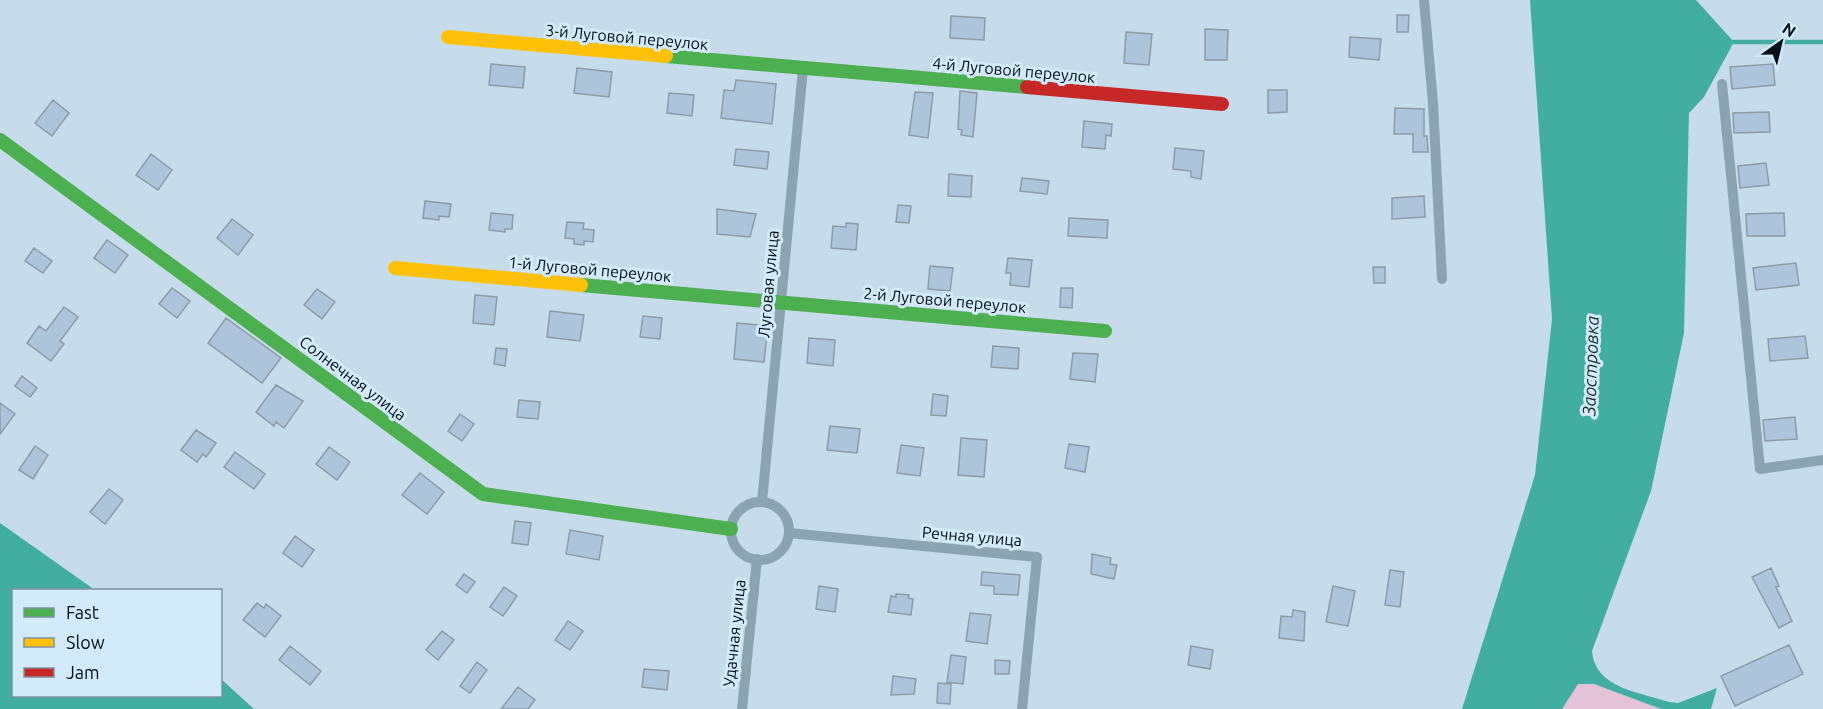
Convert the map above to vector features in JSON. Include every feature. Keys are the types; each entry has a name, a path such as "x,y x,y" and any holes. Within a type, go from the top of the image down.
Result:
{"street":[{"path":"1424,0 1433,103 1443,279"},
{"name":"3-й Луговой переулок","path":"448,37 802,69"},
{"name":"4-й Луговой переулок","path":"802,69 1222,105"},
{"name":"Луговая улица","path":"762,502 802,69"},
{"path":"1722,84 1760,469 1823,460"},
{"name":"Солнечная улица","path":"0,140 483,494 731,530"},
{"name":"1-й Луговой переулок","path":"395,268 782,303"},
{"name":"2-й Луговой переулок","path":"782,303 1105,330"},
{"path":"762,502 779,509 785,516 789,533 782,550 766,559 757,560 738,550 731,530 733,520 744,506 762,502"},
{"name":"Речная улица","path":"789,533 1036,557 1022,709"},
{"name":"Удачная улица","path":"742,709 757,560"}],"shaded area":[{"path":"1578,684 1594,684 1661,709 1562,709"}],"water":[{"name":"Заостровка","path":"1530,0 1696,0 1734,42 1704,97 1689,113 1684,333 1651,491 1592,651 1601,673 1610,681 1620,687 1645,695 1678,703 1717,688 1711,709 1661,709 1594,684 1578,684 1562,709 1462,709 1535,475 1552,319"},
{"path":"0,523 94,589 12,589 12,697 222,697 222,680 254,709 0,709"}],"building":[{"path":"1397,15 1409,15 1408,32 1397,32"},
{"path":"951,16 985,18 984,40 950,38"},
{"path":"1205,29 1228,30 1227,60 1205,60"},
{"path":"1126,32 1152,34 1149,65 1124,63"},
{"path":"1350,37 1381,39 1379,60 1349,57"},
{"path":"491,64 525,67 523,88 489,85"},
{"path":"1773,64 1775,85 1732,89 1730,67"},
{"path":"577,68 612,72 609,97 574,93"},
{"path":"736,80 776,84 772,124 721,118 724,90 734,91"},
{"path":"1268,90 1287,90 1287,112 1268,113"},
{"path":"960,91 977,93 973,137 961,135 962,130 958,129"},
{"path":"915,92 933,93 928,138 909,135"},
{"path":"669,93 694,95 692,116 667,113"},
{"path":"53,100 69,113 52,136 35,123"},
{"path":"1395,108 1424,109 1424,136 1427,136 1428,152 1413,152 1413,134 1394,134"},
{"path":"1769,112 1770,132 1734,133 1733,113"},
{"path":"1084,121 1112,124 1111,136 1106,135 1105,149 1082,147"},
{"path":"1175,148 1204,151 1201,179 1191,177 1191,171 1173,169"},
{"path":"736,149 769,152 767,169 734,165"},
{"path":"151,154 172,170 158,190 136,175"},
{"path":"1766,163 1769,185 1740,188 1738,166"},
{"path":"949,174 972,176 971,197 948,196"},
{"path":"1022,178 1049,181 1047,194 1020,191"},
{"path":"1424,196 1425,217 1392,219 1392,198"},
{"path":"425,201 451,204 449,217 439,216 439,220 423,218"},
{"path":"898,205 911,206 909,223 896,222"},
{"path":"717,209 756,214 750,237 717,234"},
{"path":"491,213 513,215 512,229 505,229 505,232 489,230"},
{"path":"1784,213 1785,236 1747,236 1746,214"},
{"path":"1069,218 1108,220 1107,238 1068,236"},
{"path":"232,219 253,235 238,255 217,238"},
{"path":"567,222 584,223 583,229 594,230 593,242 584,241 584,245 574,244 574,239 565,238"},
{"path":"846,223 858,224 856,250 831,248 833,226 846,227"},
{"path":"107,240 128,255 115,273 94,258"},
{"path":"34,248 52,261 43,273 25,261"},
{"path":"1008,258 1032,260 1029,287 1010,285 1011,273 1006,273"},
{"path":"1796,263 1799,285 1756,290 1753,268"},
{"path":"930,266 953,268 950,291 928,289"},
{"path":"1373,267 1385,267 1385,283 1374,283"},
{"path":"172,288 190,301 177,318 159,304"},
{"path":"1061,288 1073,288 1072,308 1060,307"},
{"path":"317,289 335,302 322,319 304,305"},
{"path":"475,295 497,297 494,325 473,323"},
{"path":"64,307 78,317 60,341 64,344 51,361 27,343 39,326 46,331"},
{"path":"550,311 584,315 580,341 547,337"},
{"path":"643,316 662,318 660,339 640,337"},
{"path":"226,318 281,358 262,383 208,343"},
{"path":"737,323 768,326 764,362 734,359"},
{"path":"1805,336 1808,358 1770,361 1768,339"},
{"path":"809,338 835,340 833,366 807,363"},
{"path":"993,346 1019,348 1018,369 991,367"},
{"path":"496,348 507,349 505,366 494,364"},
{"path":"1073,353 1098,354 1095,382 1070,379"},
{"path":"22,376 37,388 30,397 15,386"},
{"path":"276,385 303,401 284,428 276,422 274,426 256,412"},
{"path":"933,394 948,396 946,416 931,415"},
{"path":"519,400 540,402 538,419 517,417"},
{"path":"0,403 15,414 0,434"},
{"path":"460,414 474,424 462,441 448,431"},
{"path":"1795,417 1797,439 1765,441 1763,420"},
{"path":"830,426 860,429 857,453 827,450"},
{"path":"196,430 216,443 206,457 203,454 197,462 181,450"},
{"path":"961,438 987,440 984,477 958,475"},
{"path":"1069,444 1089,447 1085,472 1065,468"},
{"path":"901,445 924,448 920,476 897,473"},
{"path":"35,446 48,455 33,479 19,470"},
{"path":"329,447 350,462 337,480 316,464"},
{"path":"235,452 265,474 254,489 224,467"},
{"path":"420,473 444,492 427,514 402,495"},
{"path":"109,489 123,500 105,524 90,512"},
{"path":"515,521 531,523 528,545 512,543"},
{"path":"570,530 603,536 599,560 566,554"},
{"path":"295,536 314,550 302,567 283,553"},
{"path":"1092,554 1111,558 1110,564 1117,565 1114,579 1091,574"},
{"path":"1771,568 1779,586 1776,587 1792,621 1779,628 1752,577"},
{"path":"1390,570 1404,572 1400,607 1385,605"},
{"path":"982,572 1020,575 1018,595 994,594 994,586 981,585"},
{"path":"464,574 475,582 467,593 456,585"},
{"path":"819,586 838,589 835,612 816,609"},
{"path":"1333,586 1355,591 1348,626 1326,622"},
{"path":"504,587 517,596 503,616 490,607"},
{"path":"896,594 909,595 908,598 913,599 911,615 888,612 891,596 896,597"},
{"path":"257,603 264,608 266,604 281,616 265,637 243,620"},
{"path":"1293,610 1305,612 1304,641 1279,638 1281,616 1292,617"},
{"path":"970,613 991,615 987,644 966,641"},
{"path":"568,621 583,631 570,650 555,640"},
{"path":"442,631 454,640 438,660 426,650"},
{"path":"1789,645 1803,674 1735,706 1721,676"},
{"path":"290,646 321,671 310,685 279,660"},
{"path":"1191,646 1213,650 1210,669 1188,665"},
{"path":"951,655 966,657 963,684 947,682"},
{"path":"995,660 1010,661 1009,674 995,674"},
{"path":"477,662 487,670 470,693 460,686"},
{"path":"644,669 669,671 667,690 642,687"},
{"path":"893,676 916,679 914,694 891,695"},
{"path":"938,683 951,684 950,704 937,703"},
{"path":"518,687 535,700 528,709 501,709"}],"waterway":[{"path":"1734,42 1823,42"}],"traffic: fast":[{"path":"666,56 1027,87"},
{"path":"0,140 483,494 731,529"},
{"path":"581,285 1105,331"}],"traffic: slow":[{"path":"448,37 666,56"},
{"path":"395,268 581,285"}],"traffic: jam":[{"path":"1027,87 1222,104"}]}
